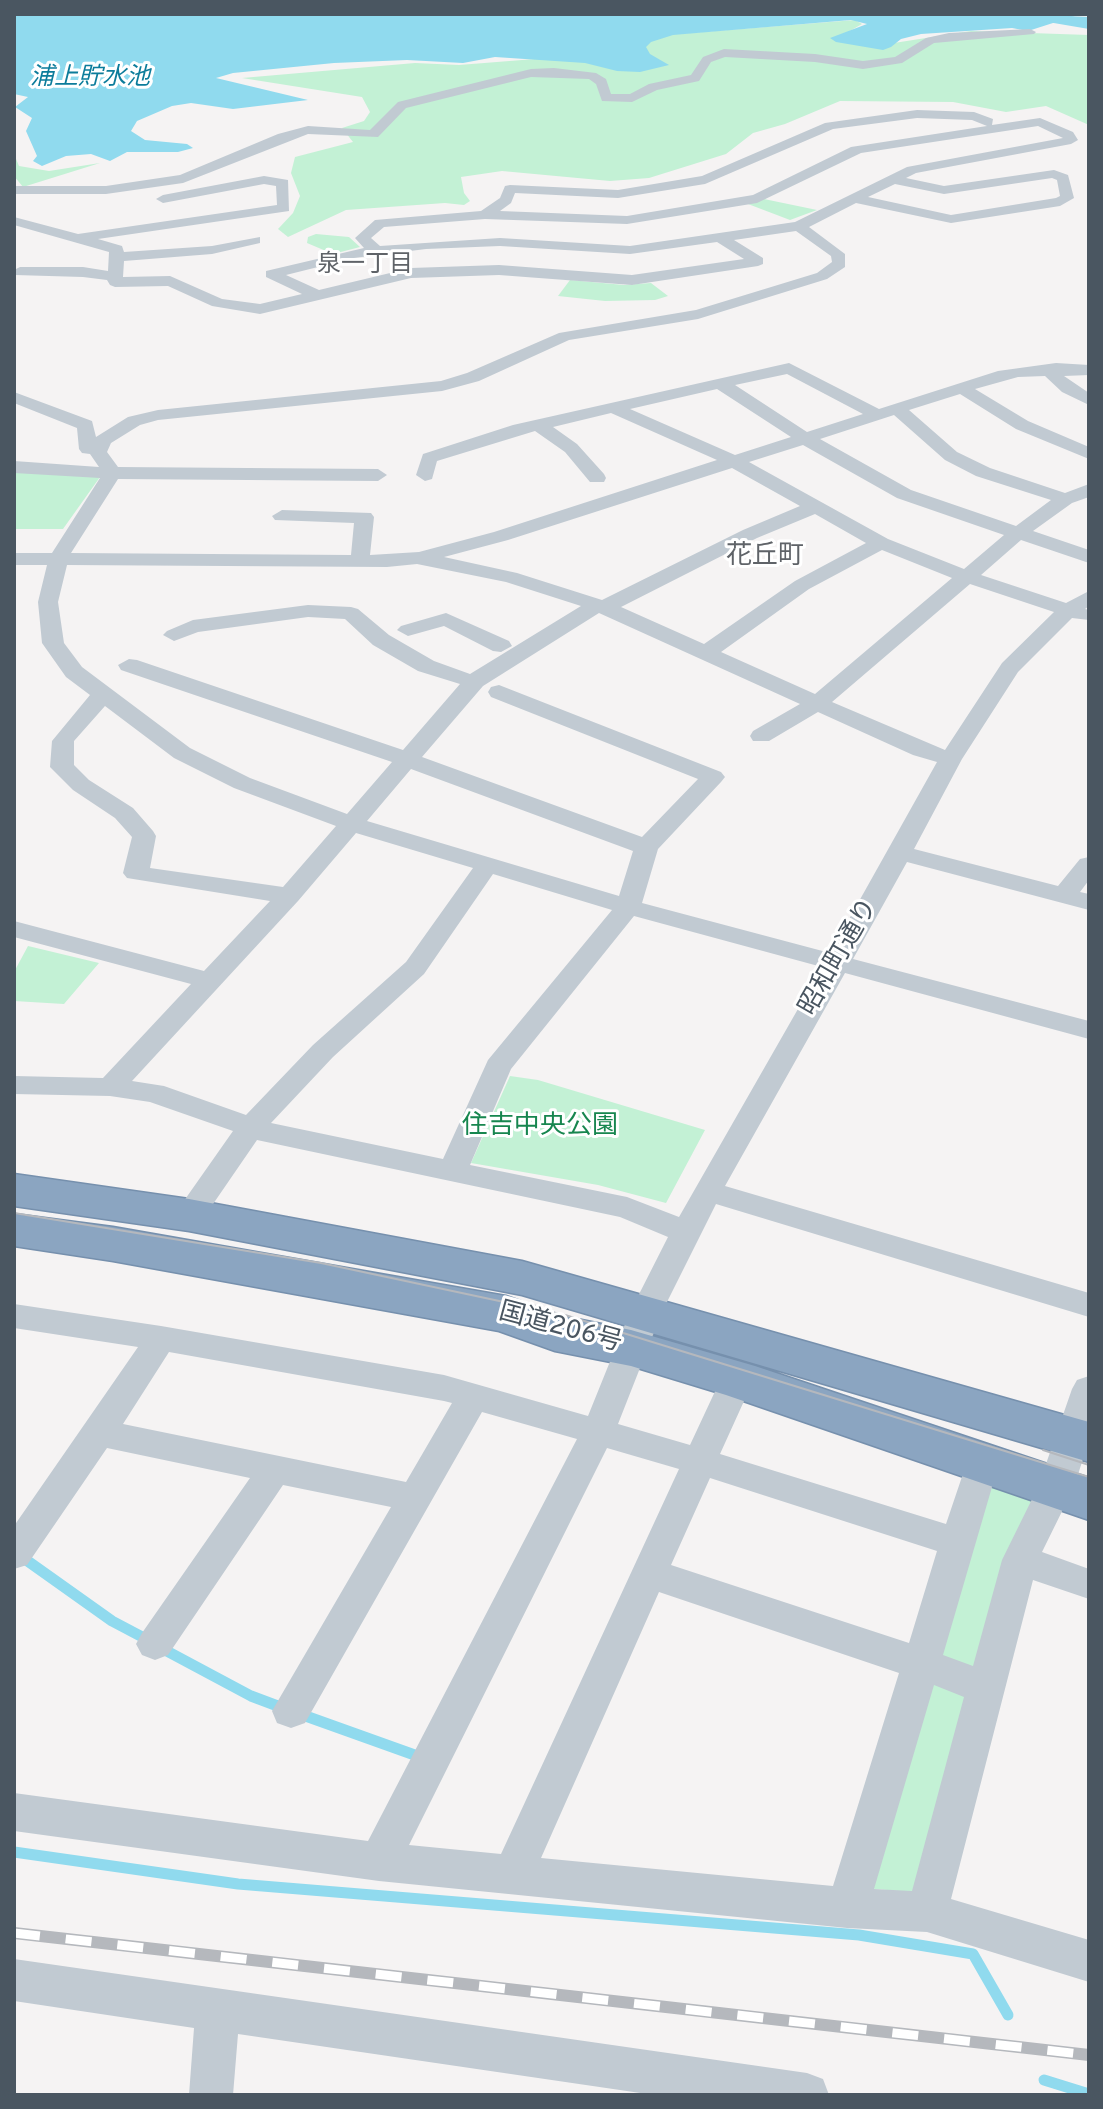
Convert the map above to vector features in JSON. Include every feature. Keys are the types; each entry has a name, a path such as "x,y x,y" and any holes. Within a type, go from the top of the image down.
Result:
{"highway":[{"name":"国道206号","path":"14,1190 189,1215 522,1278 737,1379 1072,1493"},
{"name":"国道206号","path":"14,1230 375,1288 506,1314 555,1333 638,1330 1081,1440"}],"street":[{"path":"14,190 83,192 183,179 283,137 308,130 373,134 402,105 531,73 592,76 602,82 606,98 632,98 653,87 695,78 707,60 724,53 815,58 863,65 898,60 930,40 949,36 1030,32"},
{"path":"485,215 506,200 510,189 618,194 705,180 815,130 842,124 940,114 974,116 998,127"},
{"path":"318,296 271,274 375,250 426,245 500,242 630,250 799,226 891,179 925,166 1071,140 1068,135 1040,122 856,150 757,199 613,221 485,215 380,223 362,238 375,250"},
{"path":"852,198 951,219 1067,198 1063,178 1054,174 944,190 891,179"},
{"path":"74,239 284,208 283,183 264,180 151,201"},
{"path":"18,221 48,213"},
{"path":"18,221 117,249 115,282 170,281 233,307 260,309 411,273 499,270 632,280 758,261 719,237"},
{"path":"112,473 98,452 103,440 134,421 158,415 279,405 458,383 565,336 688,317 822,276 840,264 838,254 799,226"},
{"path":"118,257 212,250 255,240"},
{"path":"20,272 71,271 115,277"},
{"path":"1049,371 1089,352"},
{"path":"425,475 429,458 537,424 789,368 878,415"},
{"path":"14,559 360,561 417,558 501,536 1018,372 1089,370"},
{"path":"1049,371 1068,388 1089,400"},
{"path":"721,384 806,439 904,494 1089,557"},
{"path":"962,388 1022,425 1089,454"},
{"path":"14,397 86,425 88,449"},
{"path":"613,408 736,462 881,543 964,576 1082,608"},
{"path":"897,409 951,456 983,472 1065,499"},
{"path":"537,424 571,448 597,478"},
{"path":"14,467 112,473 287,496 364,517 360,561"},
{"path":"112,473 58,559 48,602 53,643 74,672 102,696 182,753 242,783 352,824 628,907 1089,1030"},
{"path":"287,496 378,475"},
{"path":"761,736 817,703 1017,534 1065,499 1089,490"},
{"path":"263,560 287,496"},
{"path":"110,1087 289,896 475,681 600,606 814,507"},
{"path":"501,536 499,561 510,577"},
{"path":"706,653 802,585 881,543"},
{"path":"417,558 510,577 600,606 921,750 950,759"},
{"name":"昭和町通り","path":"379,1862 599,1430 638,1330 707,1191 900,853 950,759 1010,668 1082,608"},
{"path":"174,635 193,626 308,611 351,613 381,640 426,666 462,678"},
{"path":"408,630 446,619 501,646"},
{"path":"129,665 408,760 646,847"},
{"path":"452,1172 498,1066 628,907 646,847 713,777 499,692"},
{"path":"102,696 63,741 62,767 81,785 124,813 144,836 136,873 289,896"},
{"path":"900,853 1077,898 1089,864"},
{"path":"189,1215 251,1127 323,1051 415,968 489,863"},
{"path":"16,935 211,981"},
{"path":"14,1085 110,1087 154,1093 251,1127 627,1208 685,1232"},
{"path":"707,1191 1089,1305"},
{"path":"14,1316 161,1338 444,1388 599,1430 957,1542"},
{"path":"14,1553 99,1433 161,1338"},
{"path":"513,1874 737,1379"},
{"path":"927,1912 1020,1560 1072,1493 1089,1389"},
{"path":"291,1711 474,1396"},
{"path":"99,1433 415,1498"},
{"path":"847,1908 982,1463"},
{"path":"155,1644 275,1469"},
{"path":"1020,1560 1089,1584"},
{"path":"648,1573 920,1663 987,1689"},
{"path":"14,1812 379,1862 847,1908 927,1912 1089,1961"},
{"path":"14,1980 807,2095"},
{"path":"211,2095 217,2009"}],"green space":[{"path":"855,20 862,24 836,39 881,45 971,31 1089,35 1089,125 1046,106 1006,112 953,102 840,101 785,124 753,133 726,154 649,178 610,181 502,171 461,177 464,193 470,201 464,205 445,203 346,210 288,237 278,229 293,213 300,196 291,173 295,157 353,142 342,128 364,121 370,112 362,97 242,78 415,63 459,65 623,52 664,35"},
{"path":"14,154 19,166 49,171 100,163 23,187 14,176"},
{"path":"764,199 817,210 790,220 748,204"},
{"path":"316,234 349,237 360,247 333,254 307,243 308,237"},
{"path":"570,280 624,285 651,283 668,296 655,300 605,301 558,296"},
{"path":"14,471 100,477 63,529 14,529"},
{"path":"28,946 99,963 64,1004 14,1001 14,972"},
{"name":"住吉中央公園","path":"510,1076 538,1080 705,1130 666,1203 598,1185 471,1163"},
{"path":"988,1472 1045,1490 982,1678 928,1660"},
{"path":"925,1672 978,1693 922,1893 864,1888"}],"water":[{"name":"浦上貯水池","path":"14,14 1081,14 1028,31 1012,28 921,34 901,39 883,50 836,42 830,38 867,24 851,20 673,35 651,42 646,47 650,54 669,65 640,72 617,71 585,63 495,57 463,63 407,60 334,63 233,73 216,78 308,100 233,109 191,103 172,106 137,121 131,131 145,140 187,144 193,148 178,152 127,152 110,161 91,154 66,156 42,166 33,161 37,156 26,131 32,118 15,107 28,97 14,94"}],"waterway":[{"path":"1036,14 1089,23"},
{"path":"22,1557 112,1621 148,1640"},
{"path":"163,1649 251,1696 283,1708"},
{"path":"300,1714 423,1758"},
{"path":"14,1852 238,1884 859,1935 973,1954 1008,2015"},
{"path":"1044,2080 1089,2094"}],"tram line":[{"path":"14,1213 321,1263 565,1315 1089,1477"},
{"path":"1043,1450 1089,1465"}],"railway":[{"path":"14,1933 1089,2055"}],"district":[{"name":"泉一丁目","path":"365,266"},
{"name":"花丘町","path":"765,558"}]}
